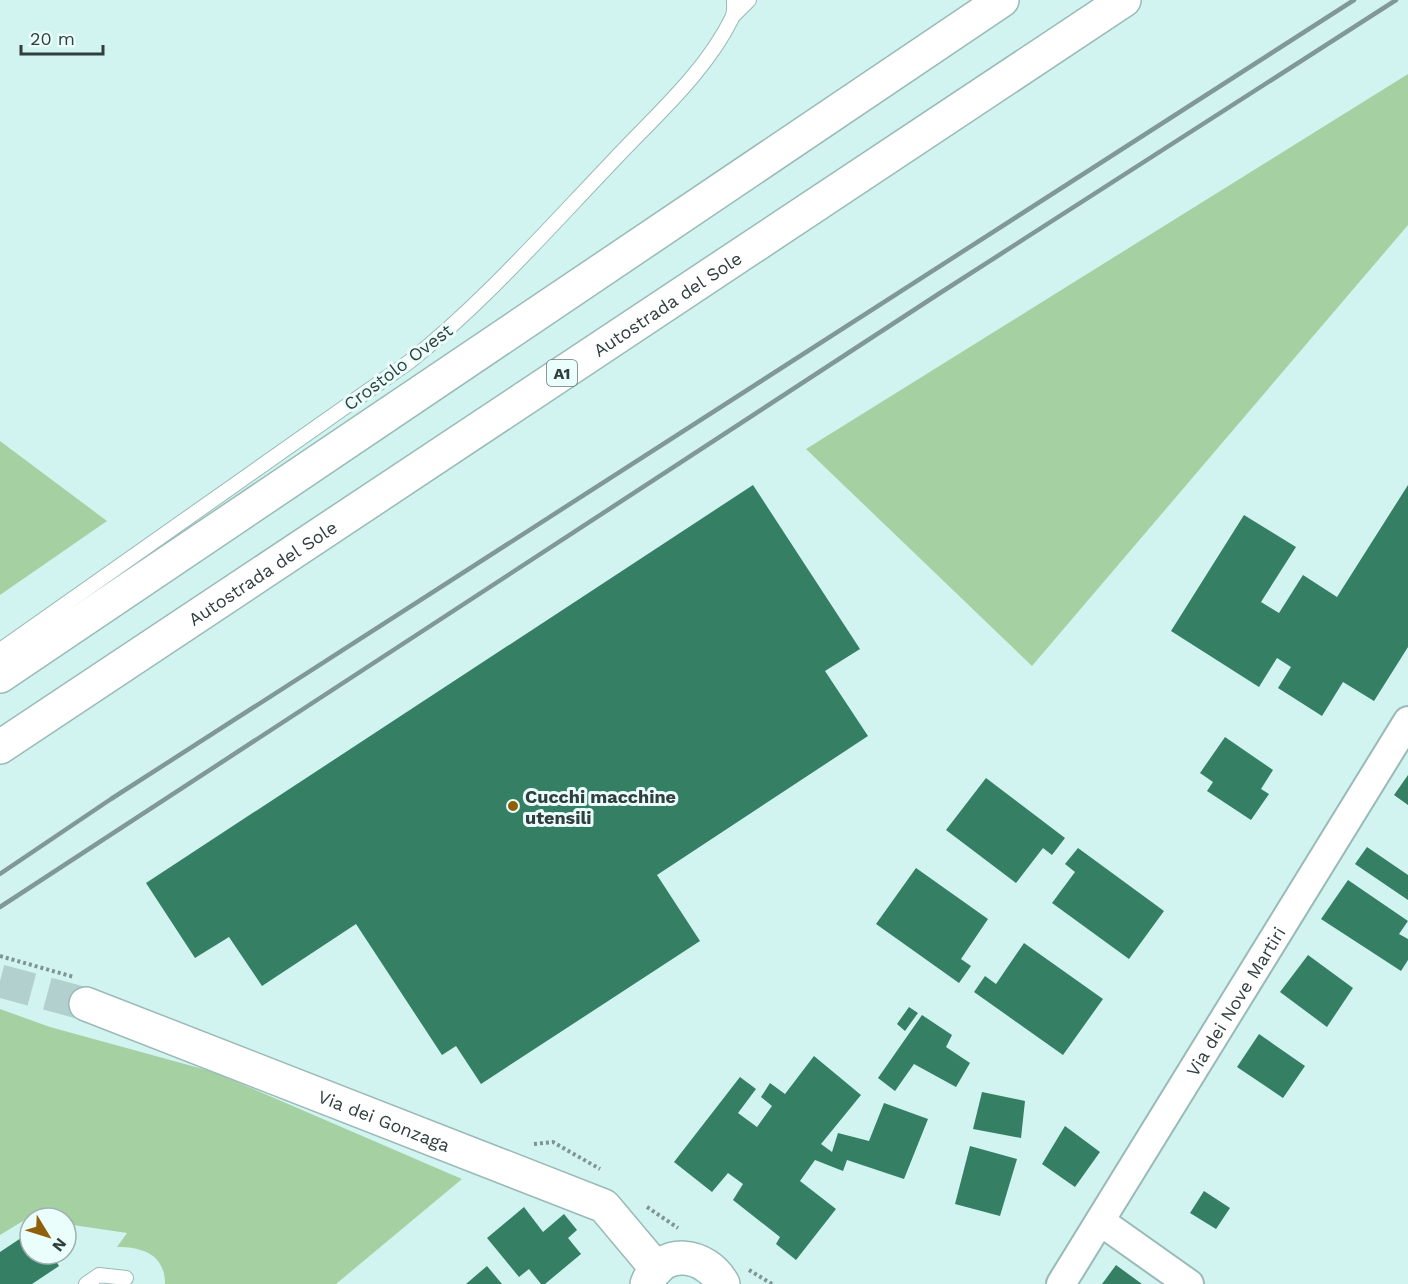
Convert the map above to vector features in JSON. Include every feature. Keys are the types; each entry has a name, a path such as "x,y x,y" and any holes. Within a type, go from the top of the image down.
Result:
{"main road":[{"path":"0,676 1002,0"},
{"name":"Autostrada del Sole","path":"0,747 1124,0"},
{"name":"Via dei Gonzaga","path":"86,1004 604,1206 652,1277 671,1260 687,1257 703,1262 716,1271 723,1284"}],"street":[{"name":"Via dei Nove Martiri","path":"1061,1284 1408,721"},
{"path":"1100,1221 1189,1284"}],"lane":[{"path":"723,0 734,15"},
{"path":"734,0 734,15"},
{"name":"Crostolo Ovest","path":"0,650 409,362 449,329 490,291 683,86 734,15 749,0"},
{"path":"86,1284 99,1275 126,1278"}],"green space":[{"path":"1408,74 1408,225 1032,666 806,449"},
{"path":"0,441 107,521 0,595"},
{"path":"0,1009 50,1027 214,1072 462,1179 336,1284 165,1284 161,1266 150,1254 117,1247 127,1233 78,1226 78,1206 18,1206 18,1224 0,1235"}],"building":[{"name":"Cucchi macchine utensili","path":"753,485 860,649 825,671 868,736 657,875 700,941 481,1084 456,1046 442,1055 356,924 262,986 229,937 195,958 146,883"},
{"path":"1408,485 1408,647 1374,701 1343,682 1322,716 1278,688 1291,667 1277,658 1259,687 1171,631 1244,515 1296,547 1261,602 1279,613 1303,575 1337,597"},
{"path":"1225,737 1273,770 1261,789 1269,794 1251,820 1207,791 1213,782 1200,773"},
{"path":"1408,775 1408,805 1394,795"},
{"path":"986,778 1065,838 1052,855 1043,848 1016,883 946,830"},
{"path":"1367,847 1408,875 1408,900 1355,864"},
{"path":"1078,848 1164,911 1129,959 1052,903 1075,872 1065,864"},
{"path":"916,868 988,919 961,959 971,966 959,983 876,924"},
{"path":"1348,880 1408,921 1399,934 1408,939 1408,960 1401,971 1321,919"},
{"path":"1024,943 1103,999 1063,1055 974,992 985,976 996,984"},
{"path":"1308,955 1353,988 1327,1027 1280,992"},
{"path":"909,1007 918,1013 905,1031 897,1024"},
{"path":"922,1015 952,1035 946,1047 970,1063 956,1087 914,1064 895,1091 878,1078"},
{"path":"1259,1034 1305,1066 1283,1098 1237,1067"},
{"path":"814,1056 861,1095 821,1144 832,1152 838,1133 869,1141 884,1103 928,1119 904,1179 847,1160 843,1171 815,1160 800,1181 836,1209 796,1260 776,1244 780,1237 733,1200 743,1184 728,1173 712,1192 674,1162 740,1077 756,1089 738,1113 757,1127 772,1106 761,1097 770,1083 785,1094"},
{"path":"982,1092 1025,1101 1021,1138 973,1129"},
{"path":"1065,1126 1100,1152 1075,1187 1042,1164"},
{"path":"970,1146 1017,1159 1000,1216 955,1204"},
{"path":"1204,1191 1230,1208 1216,1229 1190,1213"},
{"path":"524,1207 543,1232 564,1214 577,1230 568,1238 581,1254 545,1284 541,1284 529,1269 519,1277 487,1238"},
{"path":"18,1240 18,1266 59,1266 32,1284 0,1284 0,1252"},
{"path":"1116,1265 1142,1284 1102,1284"},
{"path":"487,1266 502,1284 466,1284"}],"tunnel":[{"path":"0,981 86,1004"}],"railway":[{"path":"0,874 111,799 1354,0"},
{"path":"0,907 940,293 1396,0"}],"place":[{"name":"Cucchi macchine utensili","path":"513,806"}]}
